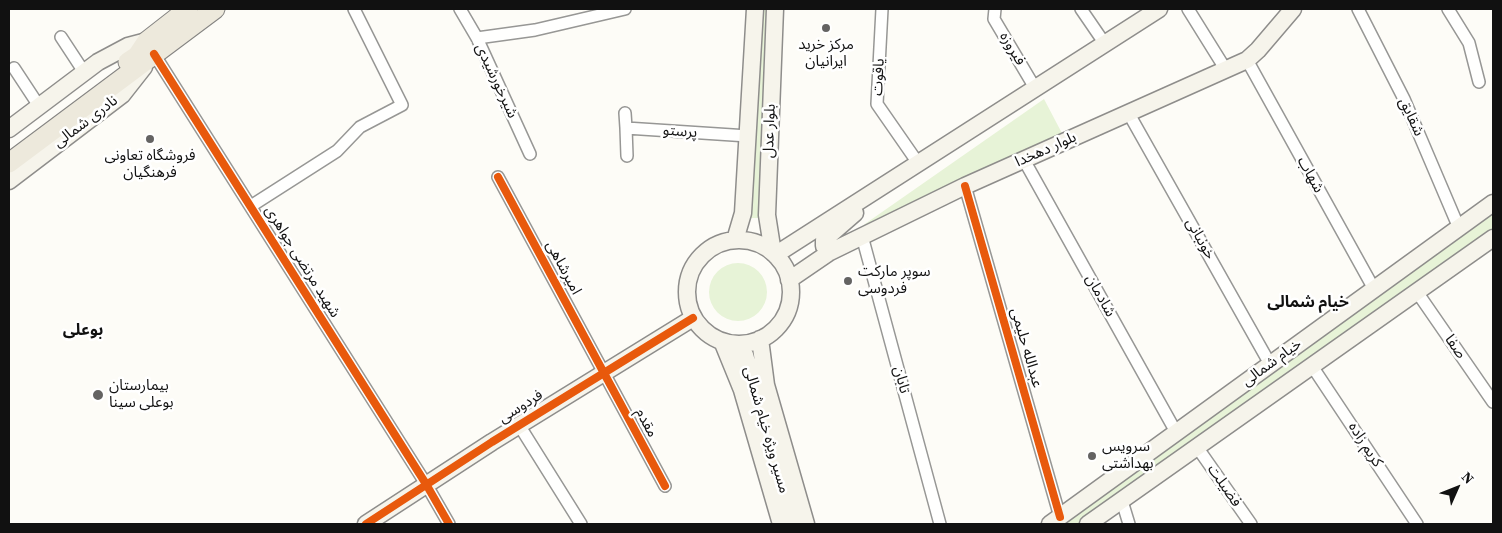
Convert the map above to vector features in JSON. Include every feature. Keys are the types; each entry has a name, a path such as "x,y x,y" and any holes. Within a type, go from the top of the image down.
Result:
{"main road":[{"name":"نادری شمالی","path":"9,163 151,47 188,9"},
{"name":"نادری شمالی","path":"9,148 137,56 215,9"},
{"name":"بلوار عدل","path":"735,240 743,213 755,9"},
{"name":"بلوار عدل","path":"774,254 768,215 775,9"},
{"path":"774,254 1159,9"},
{"name":"بلوار دهخدا","path":"789,280 830,252 965,186 1247,60 1293,9"},
{"name":"نادری شمالی","path":"9,129 98,62 128,46 151,47"},
{"name":"نادری شمالی","path":"9,181 122,95 151,47"},
{"path":"830,252 824,246 824,240 901,174"},
{"name":"خیام شمالی","path":"1055,521 1493,203"},
{"name":"خیام شمالی","path":"1088,524 1493,238"},
{"path":"735,240 760,244 774,254 784,267 791,290 788,310 777,328 760,340 745,344 726,342 711,336 701,328 689,309 687,290 688,280 695,263 701,256 717,245 735,240"},
{"name":"فردوسی","path":"366,524 426,484 693,318"},
{"path":"760,340 766,385 806,524"},
{"path":"726,342 781,524"},
{"name":"مسیر ویژه خیام شمالی","path":"726,342 745,355 794,524"}],"street":[{"path":"251,206 337,151 360,128 402,105 354,9"},
{"name":"شیرخورشیدی","path":"460,9 477,38 530,154"},
{"path":"477,38 534,30 625,9"},
{"name":"یاقوت","path":"882,9 877,104 918,163"},
{"name":"فیروزه","path":"995,9 994,19 1035,88"},
{"path":"1081,9 1105,44"},
{"path":"1188,9 1226,70"},
{"name":"شقایق","path":"1358,9 1404,99 1459,228"},
{"path":"1448,9 1469,43 1478,82"},
{"path":"61,37 84,72"},
{"name":"شهید مرتضی جواهری","path":"151,47 426,484 449,524"},
{"name":"شهاب","path":"1247,60 1374,289"},
{"path":"14,68 39,106"},
{"path":"625,114 627,156"},
{"name":"خونبانی","path":"1129,114 1270,364"},
{"name":"پرستو","path":"626,128 748,136"},
{"name":"شادمان","path":"1024,160 1176,432"},
{"name":"امیرشاهی","path":"498,177 604,373"},
{"name":"عبدالله حلیمی","path":"965,186 1055,521"},
{"name":"تابان","path":"862,236 940,524"},
{"name":"صفا","path":"1417,292 1493,402"},
{"name":"کریم زاده","path":"1312,366 1417,524"},
{"name":"مقدم","path":"604,373 665,486"},
{"path":"520,425 581,524"},
{"name":"فضیلت","path":"1197,447 1251,524"},
{"path":"1122,501 1129,524"}],"green space":[{"path":"755,9 775,9 768,218 742,218"},
{"path":"1044,99 1065,139 862,226"},
{"path":"1493,203 1493,238 1088,524 1050,524"},
{"path":"732,263 744,263 759,271 767,286 767,298 759,313 744,321 732,321 717,313 709,298 709,286 717,271"}],"cycle path":[{"path":"154,54 426,484 449,524"},
{"path":"498,177 665,486"},
{"path":"965,186 1060,517"},
{"path":"366,524 492,442 693,318"}],"place":[{"name":"مرکز خرید ایرانیان","path":"826,28"},
{"name":"فروشگاه تعاونی فرهنگیان","path":"150,139"},
{"name":"سوپر مارکت فردوسی","path":"848,281"},
{"name":"بیمارستان بوعلی سینا","path":"98,395"},
{"name":"سرویس بهداشتی","path":"1092,456"}],"district":[{"name":"خیام شمالی","path":"1308,303"},
{"name":"بوعلی","path":"83,331"}]}
